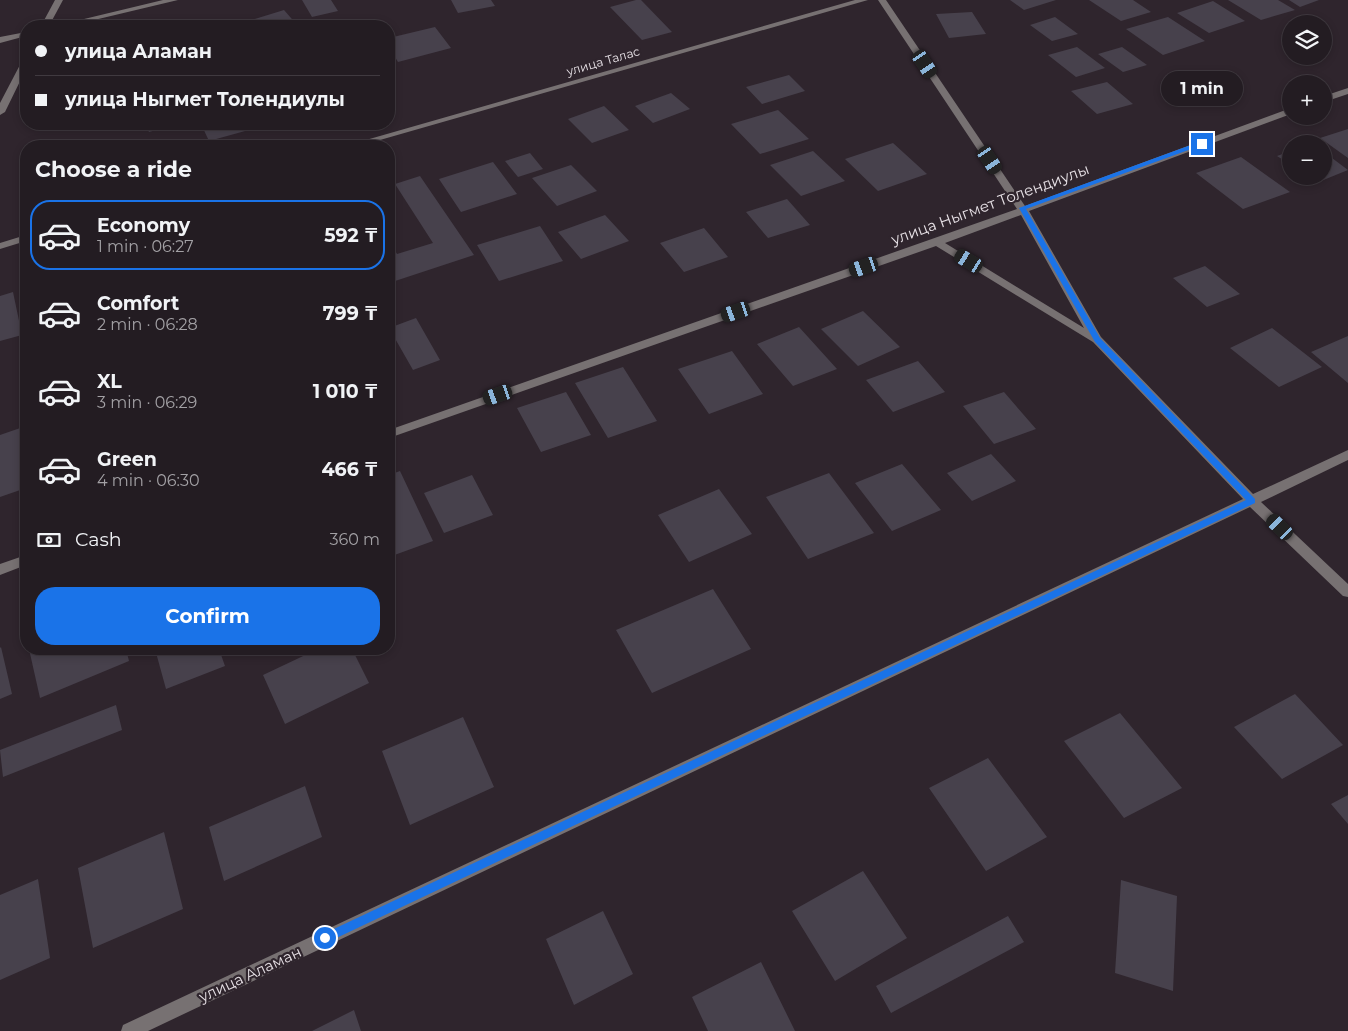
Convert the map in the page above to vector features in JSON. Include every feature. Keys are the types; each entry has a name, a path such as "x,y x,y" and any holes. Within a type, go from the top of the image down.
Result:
{"street":[{"path":"48,20 58,0"},
{"path":"86,20 174,0"},
{"name":"улица Талас","path":"371,140 864,0"},
{"path":"882,0 1022,208 1097,340 1252,501 1348,592"},
{"path":"0,40 20,35"},
{"path":"0,112 20,73"},
{"path":"1332,96 1348,91"},
{"name":"улица Ныгмет Толендиулы","path":"395,432 937,242 1022,208 1282,114"},
{"path":"0,246 20,240"},
{"path":"937,242 1097,340"},
{"name":"улица Аламан","path":"129,1031 1348,455"},
{"path":"0,570 20,562"}],"building":[{"path":"302,0 331,0 338,11 312,17"},
{"path":"451,0 491,0 495,6 458,13"},
{"path":"641,0 672,32 642,40 610,7"},
{"path":"1010,0 1056,0 1024,10"},
{"path":"1089,0 1133,0 1151,12 1121,21"},
{"path":"1228,0 1278,0 1295,10 1261,20"},
{"path":"1289,0 1319,0 1300,7"},
{"path":"1213,1 1245,21 1209,33 1177,13"},
{"path":"284,10 293,20 251,20"},
{"path":"972,12 986,34 949,38 936,14"},
{"path":"1055,17 1078,34 1052,41 1030,25"},
{"path":"1168,17 1205,41 1163,55 1126,29"},
{"path":"435,27 451,48 398,62 395,57 395,37"},
{"path":"1077,47 1105,68 1076,77 1048,55"},
{"path":"1122,47 1147,65 1123,72 1098,54"},
{"path":"789,75 805,91 762,104 746,87"},
{"path":"1107,82 1133,104 1097,114 1071,91"},
{"path":"671,93 690,109 653,123 635,106"},
{"path":"604,106 629,130 592,143 568,119"},
{"path":"778,110 809,139 760,154 731,124"},
{"path":"1348,129 1348,158 1332,147 1332,135 1329,135"},
{"path":"204,130 249,130 213,140 209,140"},
{"path":"893,143 927,174 878,191 845,159"},
{"path":"813,151 845,181 801,196 770,165"},
{"path":"530,153 543,169 518,177 505,161"},
{"path":"1241,157 1290,192 1243,209 1196,173"},
{"path":"1332,158 1348,170 1332,176"},
{"path":"493,162 517,194 461,212 439,179"},
{"path":"571,165 597,191 557,206 532,178"},
{"path":"420,176 474,255 395,281 395,250 397,254 433,243 395,184"},
{"path":"787,199 810,225 768,238 746,212"},
{"path":"605,215 629,241 581,259 558,232"},
{"path":"540,226 563,261 499,281 477,245"},
{"path":"704,228 728,257 684,272 660,243"},
{"path":"1205,266 1240,294 1207,307 1173,278"},
{"path":"13,292 20,325 20,336 0,341 0,296"},
{"path":"863,311 900,347 858,366 821,329"},
{"path":"416,318 440,360 413,370 395,338 395,326"},
{"path":"799,327 837,369 793,386 757,344"},
{"path":"1272,328 1322,367 1279,387 1230,348"},
{"path":"1348,336 1348,383 1311,352"},
{"path":"732,351 763,394 709,414 678,369"},
{"path":"918,361 945,392 893,412 866,380"},
{"path":"623,367 657,421 608,438 575,383"},
{"path":"566,392 591,435 541,452 517,408"},
{"path":"1004,392 1036,429 994,444 963,406"},
{"path":"20,428 20,490 0,497 0,435"},
{"path":"991,454 1016,481 972,501 947,473"},
{"path":"902,464 941,510 892,531 855,483"},
{"path":"400,471 433,541 395,555 395,473"},
{"path":"829,473 874,533 808,559 766,497"},
{"path":"472,475 493,515 444,533 424,493"},
{"path":"719,489 752,534 689,562 658,515"},
{"path":"713,589 751,649 652,693 616,630"},
{"path":"0,648 12,694 0,699"},
{"path":"30,655 128,655 129,661 40,698"},
{"path":"157,655 221,655 225,666 166,689"},
{"path":"305,655 355,655 369,683 285,724 263,675"},
{"path":"1295,694 1343,745 1282,779 1234,727"},
{"path":"116,705 122,730 3,777 0,750"},
{"path":"1120,713 1182,788 1124,818 1064,741"},
{"path":"463,717 494,787 410,825 382,751"},
{"path":"988,758 1047,837 986,871 929,788"},
{"path":"305,786 322,837 224,881 209,827"},
{"path":"1348,795 1348,824 1331,804"},
{"path":"164,832 183,909 93,948 78,868"},
{"path":"863,871 907,938 835,981 792,911"},
{"path":"38,879 50,958 0,980 0,895"},
{"path":"1121,880 1177,896 1173,991 1115,973"},
{"path":"603,911 633,974 574,1005 546,939"},
{"path":"1008,916 1024,942 891,1013 876,986"},
{"path":"761,962 795,1031 708,1031 692,997"},
{"path":"354,1010 361,1031 312,1031"}],"route":[{"path":"325,938 1252,501 1097,340 1022,208 1202,144"}]}
